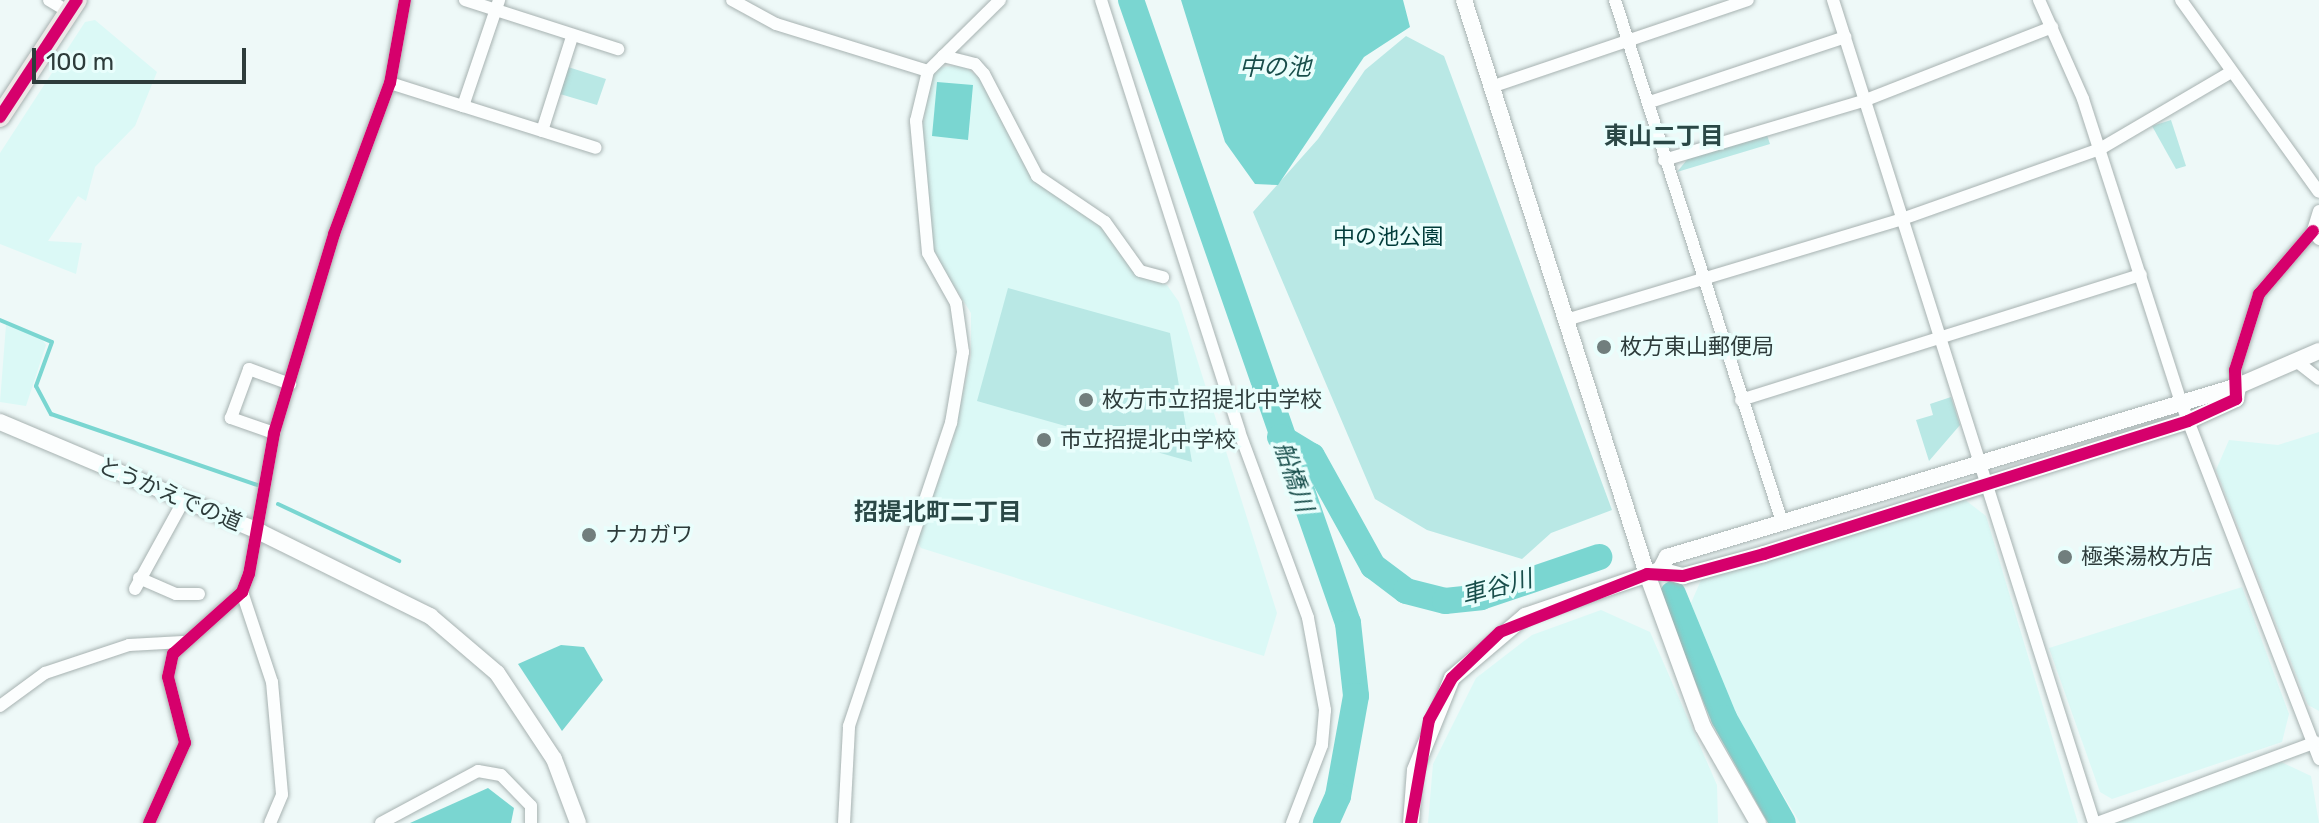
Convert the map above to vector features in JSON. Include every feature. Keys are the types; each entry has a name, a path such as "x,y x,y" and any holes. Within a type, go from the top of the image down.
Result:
{"main road":[{"path":"0,117 73,6"}],"street":[{"path":"49,0 73,6"},
{"path":"149,823 185,743 168,677 183,642 242,592 260,532 274,433 334,234 390,83 405,0"},
{"path":"465,0 498,5 572,37 618,49"},
{"path":"732,0 776,24 928,71"},
{"path":"844,823 849,726 951,423 963,352 956,303 927,239 916,121 928,71 1000,0"},
{"path":"1101,0 1239,431 1308,618 1324,721 1317,769 1292,823"},
{"path":"1464,0 1566,320 1703,727 1758,823"},
{"path":"1615,0 1782,522"},
{"path":"1491,87 1748,0"},
{"path":"1833,0 1944,336 1987,483 2096,823 2315,742"},
{"path":"2039,0 2100,149 2180,400 2315,742 2319,759"},
{"path":"2181,0 2319,192"},
{"path":"463,106 498,5"},
{"path":"1664,160 1866,100 2052,27"},
{"path":"542,131 572,37"},
{"path":"1650,102 1845,37"},
{"path":"943,56 975,64 984,74 1037,176 1105,222 1140,271 1163,277"},
{"path":"1566,320 1905,218 2100,149 2231,72"},
{"path":"390,83 596,148"},
{"path":"1411,823 1429,720 1474,654 1525,616 1653,572 1683,576 2188,421 2236,399 2241,345 2259,294 2316,235 2319,211"},
{"path":"1741,400 2141,275"},
{"path":"1653,572 1667,557 2180,400 2238,386 2300,364 2319,351"},
{"path":"2300,364 2319,379"},
{"path":"274,433 231,418 249,369 290,384"},
{"name":"とうかえでの道","path":"0,422 260,532 430,616 497,673 538,730 578,823"},
{"path":"184,500 137,584 176,594 199,594"},
{"path":"242,592 272,682 282,795 270,823"},
{"path":"0,706 45,673 129,645 183,642"},
{"path":"381,823 478,771 501,775 531,806 531,823"}],"shaded area":[{"path":"95,20 157,72 135,126 95,167 86,201 78,196 48,241 82,243 76,274 0,244 0,153 85,22"},
{"name":"枚方市立招提北中学校","path":"963,65 983,81 1035,181 1100,224 1139,274 1167,285 1179,302 1277,613 1264,656 921,548 916,539 952,444 971,357 971,313 932,251 922,132 930,77 941,67"},
{"path":"6,325 38,334 46,345 26,406 0,402"},
{"path":"2319,432 2319,711 2308,705 2216,470 2229,440 2278,445"},
{"path":"1964,499 1986,516 2078,823 1800,823 1728,703 1691,603 1702,578"},
{"path":"2242,587 2289,714 2282,742 2112,799 2100,792 2049,648"},
{"path":"1601,610 1650,632 1717,785 1718,823 1428,823 1433,764 1476,678 1532,635"},
{"path":"2279,761 2311,776 2319,823 2114,823"}],"green space":[{"name":"中の池公園","path":"1406,36 1444,56 1612,510 1551,533 1522,559 1427,530 1375,499 1253,212 1318,139 1365,70"},
{"path":"568,67 606,79 597,105 560,94"},
{"path":"2171,120 2186,166 2176,169 2152,126"},
{"path":"1766,132 1770,144 1677,172 1690,156"},
{"path":"1008,288 1170,333 1192,462 977,401"},
{"path":"1951,397 1960,425 1929,461 1916,420 1933,415 1930,404"}],"water":[{"name":"中の池","path":"1181,0 1403,0 1410,27 1364,57 1278,185 1255,184 1225,142"},
{"path":"937,82 973,85 968,140 932,136"},
{"path":"561,645 584,647 603,680 562,731 518,664"},
{"path":"488,788 514,808 511,823 410,823"}],"waterway":[{"name":"船橋川","path":"1131,0 1348,623 1356,696 1338,796 1326,823"},
{"path":"0,320 52,342 36,386 51,414 257,485"},
{"name":"車谷川","path":"1280,437 1312,456 1373,566 1406,591 1445,601 1481,597 1599,557"},
{"path":"278,504 399,561"},
{"name":"車谷川","path":"1673,594 1724,718 1783,823"}],"cycle path":[{"path":"0,117 77,0"},
{"path":"149,823 185,743 168,677 173,654 242,592 249,574 274,433 334,234 390,83 405,0"},
{"path":"1411,823 1429,720 1452,678 1500,632 1647,574 1683,576 1764,554 2188,421 2236,399 2235,370 2259,294 2313,231"}],"place":[{"name":"枚方東山郵便局","path":"1604,347"},
{"name":"枚方市立招提北中学校","path":"1086,400"},
{"name":"市立招提北中学校","path":"1044,440"},
{"name":"ナカガワ","path":"589,535"},
{"name":"極楽湯枚方店","path":"2065,557"}],"district":[{"name":"東山二丁目","path":"1664,137"},
{"name":"招提北町二丁目","path":"938,513"}]}
